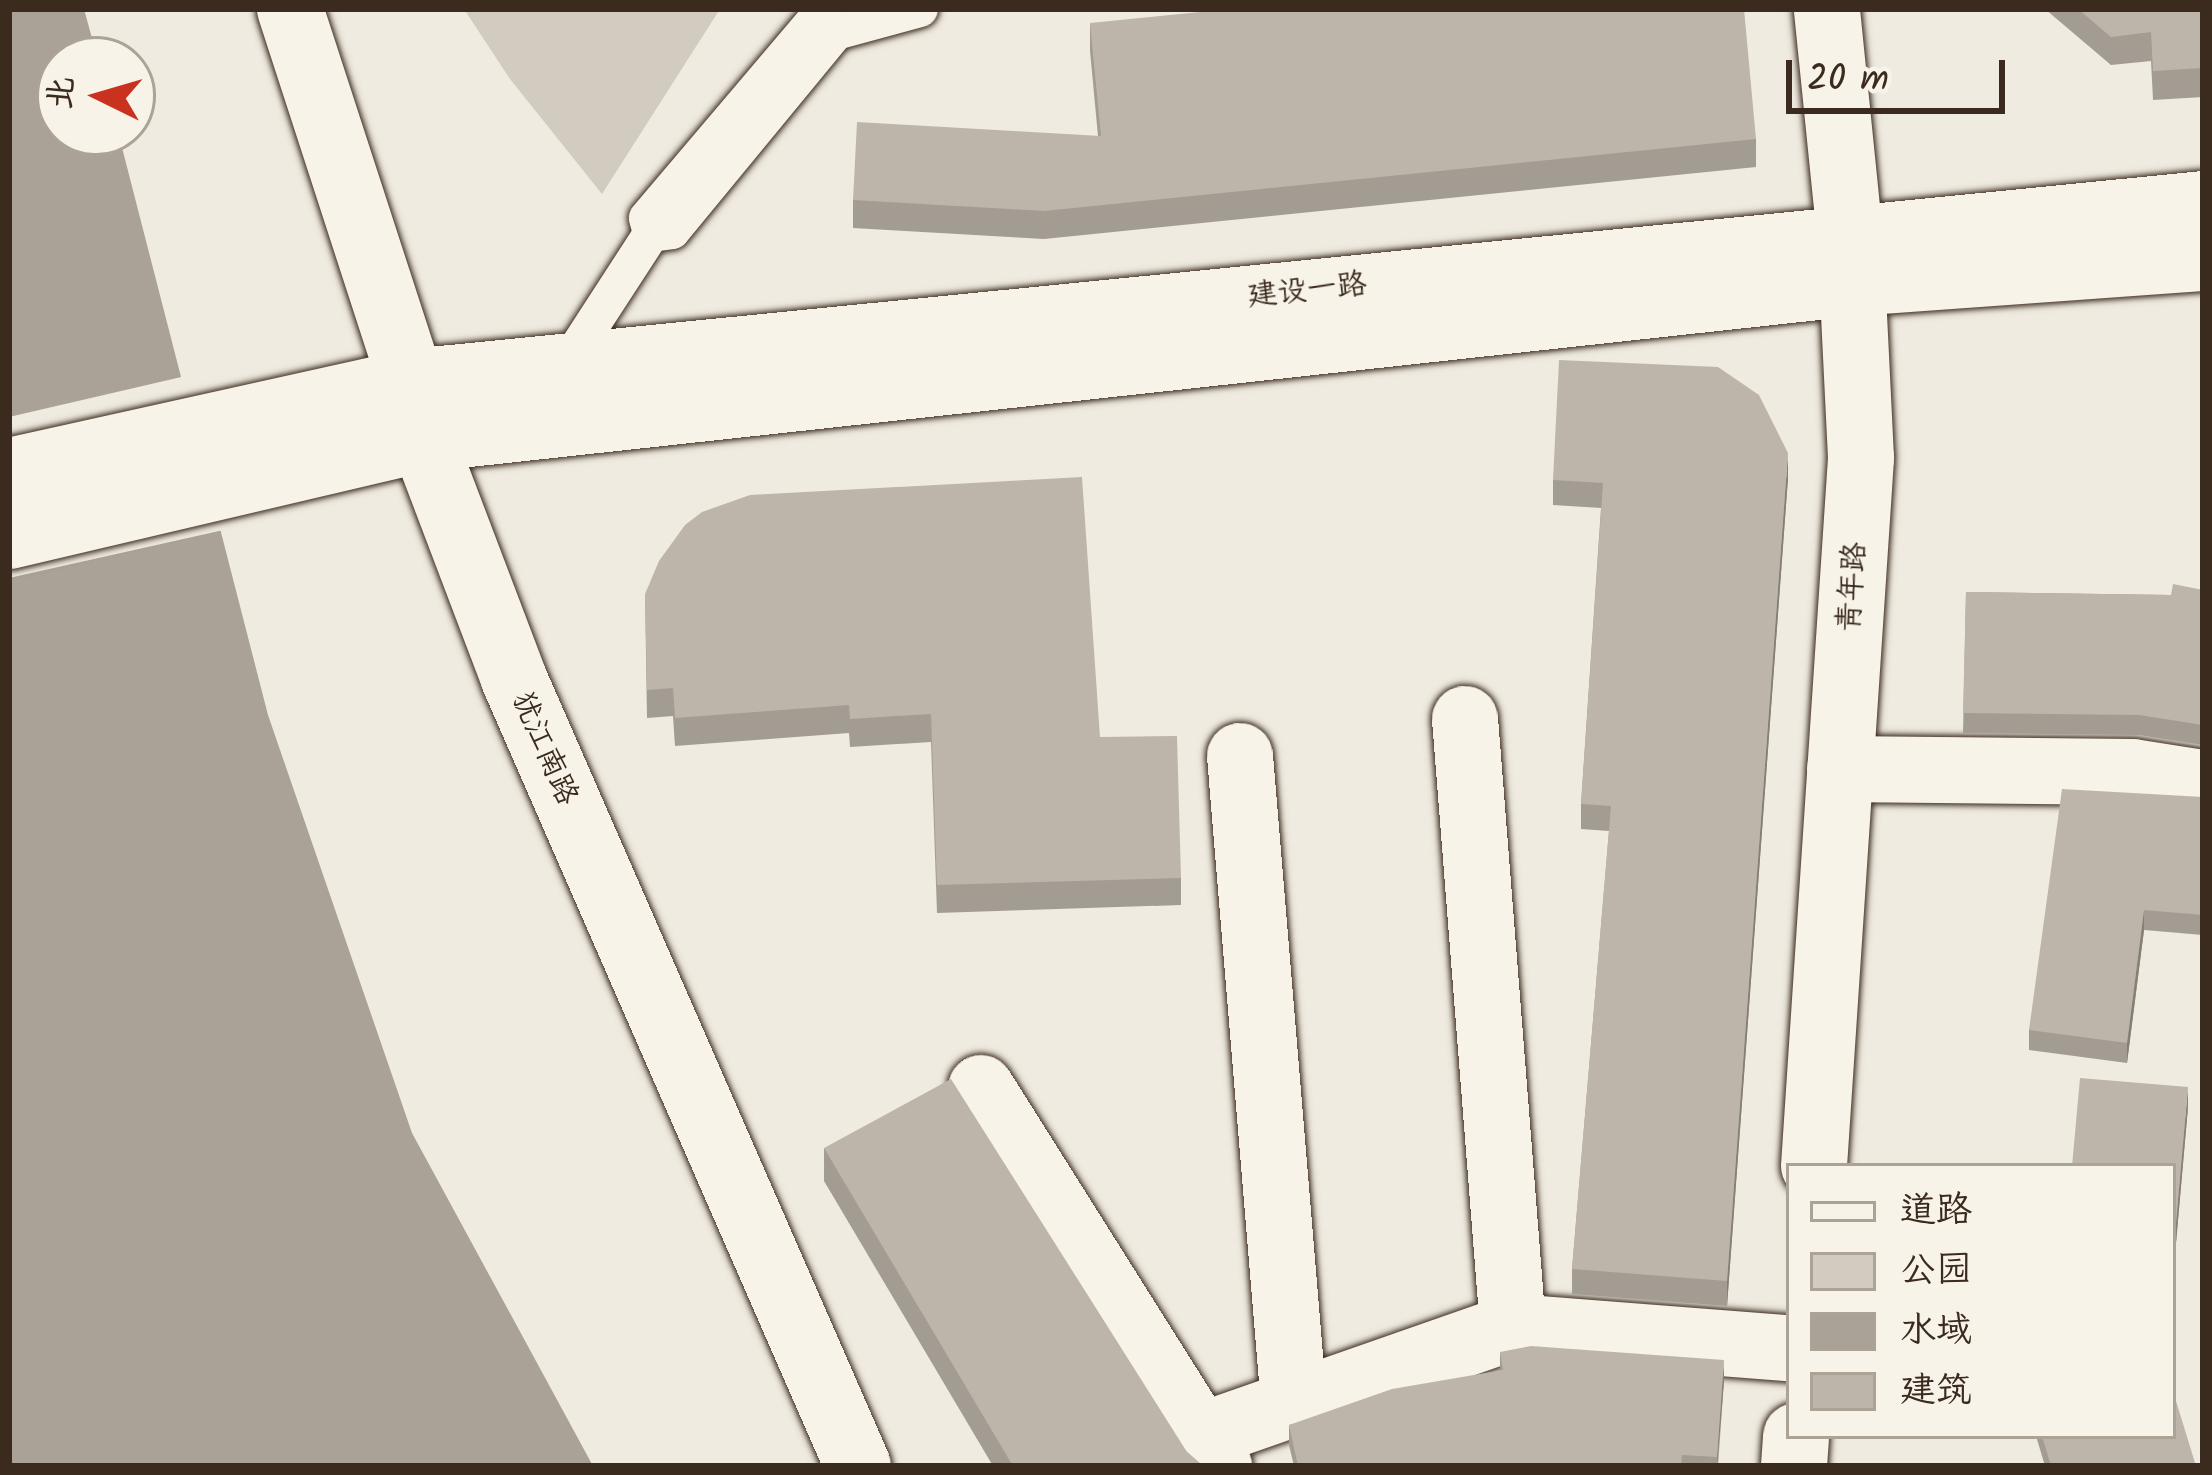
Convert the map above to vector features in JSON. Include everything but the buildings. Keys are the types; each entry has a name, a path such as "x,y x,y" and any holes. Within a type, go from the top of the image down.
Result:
{"street":[{"name":"犹江南路","path":"290,9 392,416 514,679 858,1466"},
{"name":"青年路","path":"1814,1163 1862,458 1852,260 1827,9"},
{"name":"建设一路","path":"392,416 566,365 1852,260 2203,204"},
{"path":"9,471 392,416 1852,260 2203,258"},
{"path":"9,536 392,416"},
{"path":"1465,719 1513,1327"},
{"path":"1240,756 1294,1404"},
{"path":"1840,769 2133,772 2203,784"},
{"path":"981,1088 1210,1451 1294,1404 1513,1327 1786,1348"}],"lane":[{"path":"566,365 651,234 647,218 824,9"},
{"path":"651,234 672,231 836,32 920,9"}],"green space":[{"path":"464,9 720,9 602,194 510,79"}],"water":[{"path":"9,9 84,9 91,36 36,36 36,156 124,156 268,715 412,1133 593,1466 9,1466"}],"pier":[{"path":"190,375 228,529 9,578 9,417"}]}
